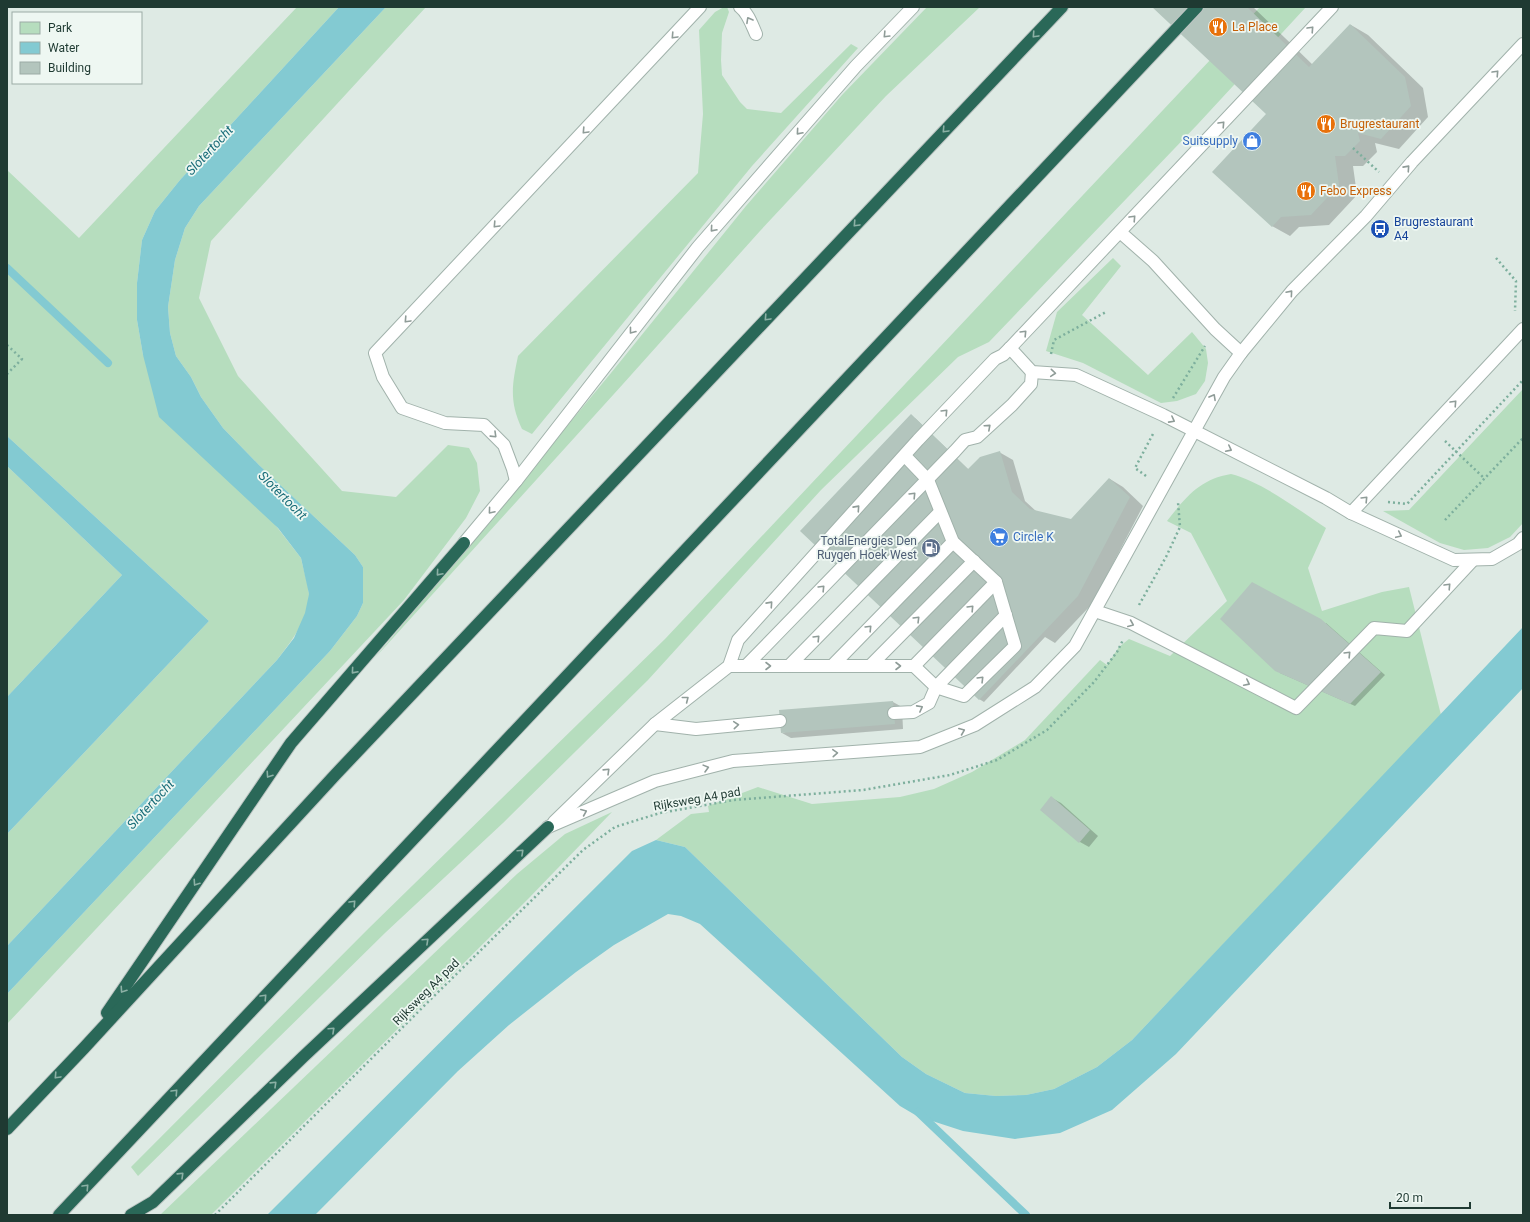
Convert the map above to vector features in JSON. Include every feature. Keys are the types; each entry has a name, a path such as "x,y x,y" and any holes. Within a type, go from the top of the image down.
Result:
{"highway":[{"path":"7,1129 84,1048 336,774 1062,7"},
{"path":"59,1215 1197,7"},
{"path":"84,1048 291,743 464,543"},
{"path":"131,1215 153,1202 303,1057 548,827"}],"lane":[{"path":"516,481 504,445 484,425 445,423 402,408 383,377 375,353 700,7"},
{"path":"740,7 751,21 756,34"},
{"path":"464,543 516,481 698,247 856,66 913,7"},
{"path":"548,827 655,724 729,666 738,640 904,456 995,359 1003,355 1010,348 1332,7"},
{"path":"548,827 655,781 733,761 920,747 975,725 1035,687 1075,646 1224,377 1241,353 1292,290 1366,216 1392,184 1523,44"},
{"path":"1120,232 1153,261 1215,329 1241,353"},
{"path":"1351,513 1519,333"},
{"path":"746,666 966,440 977,437 1012,405 1031,384 1032,372 1010,348"},
{"path":"1032,372 1076,375 1163,415 1326,498 1351,513 1454,560 1492,559 1518,544 1523,538"},
{"path":"729,666 914,666 936,687 964,696 1015,646 996,582 953,542 928,480 904,456"},
{"path":"789,666 940,512"},
{"path":"832,666 953,542"},
{"path":"1095,611 1131,623 1296,708 1374,628 1407,630 1473,560"},
{"path":"870,666 974,562"},
{"path":"914,666 996,582"},
{"path":"894,713 912,712 929,703 936,687 1006,615"},
{"path":"655,724 696,729 780,721"}],"path":[{"path":"1353,148 1392,184"},
{"path":"1496,258 1516,281 1519,333"},
{"path":"1047,372 1054,340 1106,312"},
{"path":"7,345 22,359 7,374"},
{"path":"1364,500 1407,504 1523,380"},
{"path":"1431,428 1485,479"},
{"path":"1445,520 1523,438"},
{"name":"Rijksweg A4 pad","path":"215,1215 577,856 615,827 660,812 734,800 863,790 950,775 997,760 1047,730 1058,719 1094,682 1113,658 1131,623"}],"green space":[{"path":"297,7 339,7 180,180 155,211 142,240 137,283 137,320 143,355 301,558 309,594 306,612 298,630 277,660 7,946 7,834 209,621 7,436 7,266 71,330 7,265 7,170 79,238"},
{"path":"386,7 426,7 211,241 199,298 238,376 342,491 396,497 448,445 469,448 477,463 480,491 466,518 404,600 7,1024 7,994 330,651 357,616 363,603 363,567 355,555 259,465 223,428 201,397 191,377 176,356 170,333 168,307 175,260 185,228 199,206"},
{"path":"727,7 729,12 722,33 722,75 740,102 747,109 781,113 851,44 858,48 752,166 532,434 522,429 513,401 513,384 518,356 698,173 703,114 699,30 715,12"},
{"path":"927,7 980,7 886,96 760,231 374,659 611,373 746,206 842,95"},
{"path":"1260,7 1306,7 1197,125 989,342 958,357 821,490 648,680 503,823 386,932 138,1176 131,1167 369,928 665,639"},
{"path":"1113,258 1121,266 1082,315 1148,375 1192,332 1206,349 1208,363 1205,381 1196,394 1177,401 1161,403 1083,363 1046,351 1057,312"},
{"path":"1523,389 1523,523 1510,537 1488,548 1464,550 1440,543 1383,511 1409,510"},
{"path":"7,466 122,575 7,697"},
{"path":"1231,474 1255,483 1292,505 1326,528 1308,568 1322,611 1382,592 1409,587 1441,715 1132,1040 1097,1067 1054,1089 1026,1095 996,1096 965,1093 926,1074 902,1057 685,847 656,840 691,814 709,812 708,806 758,787 812,804 900,797 934,789 972,772 1025,740 1100,660 1107,665 1119,647 1129,639 1170,656 1227,601 1191,533 1167,521 1194,490 1220,476"},
{"path":"612,812 529,898 211,1215 160,1215 517,874 565,834"}],"water":[{"name":"Slotertocht","path":"339,7 386,7 199,206 185,228 175,260 168,307 170,333 176,356 191,377 201,397 223,428 259,465 355,555 363,567 363,603 357,616 330,651 7,994 7,946 277,660 294,638 305,613 309,594 301,558 278,528 159,417 143,355 137,320 137,283 142,240 155,211 180,180"},
{"path":"7,436 209,621 7,834 7,697 122,575 7,466"},
{"path":"1523,627 1523,688 1176,1054 1112,1110 1060,1133 1015,1139 963,1131 917,1116 900,1106 700,924 681,916 668,914 614,945 576,972 509,1025 458,1071 315,1215 267,1215 632,851 656,840 685,847 902,1057 926,1074 965,1093 996,1096 1026,1095 1054,1089 1097,1067 1132,1040"}],"building":[{"name":"Brugrestaurant","path":"1152,7 1247,7 1309,67 1350,24 1405,77 1411,106 1381,139 1358,133 1360,141 1345,156 1335,156 1339,185 1311,215 1281,217 1272,227 1212,172 1266,114"},
{"path":"911,414 968,469 980,457 1000,451 1012,492 1030,509 1071,519 1109,478 1130,497 1078,596 979,700 800,531"},
{"path":"1252,582 1321,619 1381,672 1350,704 1275,671 1220,619"},
{"path":"893,701 895,724 781,733 779,710"},
{"path":"1051,796 1090,830 1079,843 1040,810"}],"waterway":[{"path":"7,268 108,363"},
{"path":"918,1112 1026,1215"}],"place":[{"name":"La Place","path":"1218,27"},
{"name":"Brugrestaurant","path":"1326,124"},
{"name":"Suitsupply","path":"1252,141"},
{"name":"Febo Express","path":"1306,191"},
{"name":"Brugrestaurant A4","path":"1380,229"},
{"name":"Circle K","path":"999,537"},
{"name":"TotalEnergies Den Ruygen Hoek West","path":"931,548"}]}
